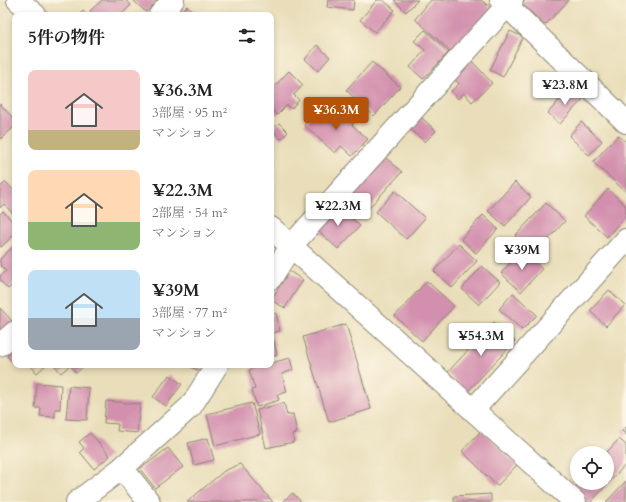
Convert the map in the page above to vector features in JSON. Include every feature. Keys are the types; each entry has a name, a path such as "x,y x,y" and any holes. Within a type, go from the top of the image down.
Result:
{"street":[{"path":"18,0 32,12"},
{"path":"163,12 173,0"},
{"path":"274,273 291,246 506,2 626,122"},
{"path":"274,231 575,502"},
{"path":"473,410 626,240"},
{"path":"0,346 12,335"},
{"path":"77,502 122,468 191,406 215,368"},
{"path":"122,468 148,502"}],"building":[{"path":"102,0 126,0 131,5 124,12 90,11"},
{"path":"133,0 158,0 146,12"},
{"path":"328,0 354,0 353,10 327,7"},
{"path":"377,0 383,0 395,10 375,32 360,20"},
{"path":"394,0 418,0 406,12"},
{"path":"431,0 481,0 492,9 453,53 415,19"},
{"path":"525,0 569,0 545,25 522,4"},
{"path":"187,6 194,12 181,12"},
{"path":"425,30 449,52 423,79 410,67 425,50 414,41"},
{"path":"510,31 523,37 503,77 490,70"},
{"path":"317,45 330,57 318,71 305,59"},
{"path":"471,60 492,83 472,102 464,93 458,99 451,91 459,84 453,77"},
{"path":"372,62 400,87 374,116 346,90"},
{"path":"289,71 303,85 294,95 299,100 291,109 287,105 277,115 274,112 274,87"},
{"path":"570,88 583,99 560,124 548,113"},
{"path":"0,104 12,117 12,129 0,140"},
{"path":"323,105 340,120 346,113 355,121 352,125 368,139 352,156 341,146 335,153 304,125"},
{"path":"421,117 436,131 425,142 410,129"},
{"path":"581,122 602,141 589,155 569,136"},
{"path":"279,123 288,132 281,139 274,132 274,128"},
{"path":"618,135 626,142 626,192 593,162"},
{"path":"385,157 402,172 366,211 349,196"},
{"path":"6,182 12,189 12,213 4,204 0,208 0,187"},
{"path":"515,182 531,197 505,226 488,211"},
{"path":"608,189 626,206 626,215 607,237 584,216"},
{"path":"395,191 425,218 406,239 376,212"},
{"path":"546,203 565,221 535,254 515,236"},
{"path":"337,205 360,226 338,249 315,228"},
{"path":"3,211 12,221 12,237 1,247 0,246 0,214"},
{"path":"483,215 498,229 476,253 461,239"},
{"path":"459,244 477,261 452,288 434,271"},
{"path":"12,248 12,285 8,289 0,280 0,276 6,271 0,265 0,259"},
{"path":"522,250 542,269 521,292 501,273"},
{"path":"482,266 500,282 479,305 462,289"},
{"path":"289,271 303,280 285,308 274,302 274,295"},
{"path":"427,281 454,306 422,341 395,316"},
{"path":"609,290 625,305 606,326 590,311"},
{"path":"513,293 537,315 522,330 499,309"},
{"path":"0,308 12,321 12,323 0,333"},
{"path":"276,313 280,331 274,332 274,314"},
{"path":"494,322 515,341 467,392 447,373"},
{"path":"346,324 371,409 329,422 303,337"},
{"path":"274,342 277,355 274,356"},
{"path":"12,352 12,362 7,356"},
{"path":"290,358 293,370 282,374 287,392 277,395 279,400 257,407 252,390 255,389 249,370 255,368 274,368 274,362"},
{"path":"33,368 43,368 37,373"},
{"path":"57,368 67,368 61,373"},
{"path":"72,368 82,368 76,373"},
{"path":"193,368 201,368 200,371"},
{"path":"169,375 182,384 166,406 153,397"},
{"path":"37,383 61,385 60,409 55,409 55,417 40,416 41,408 35,408"},
{"path":"69,386 89,388 87,420 66,419"},
{"path":"106,401 140,404 137,433 117,431 118,424 104,423"},
{"path":"252,403 260,434 215,446 207,414"},
{"path":"284,403 287,415 293,414 297,433 292,434 294,442 266,448 257,410"},
{"path":"626,427 626,435 622,431"},
{"path":"482,430 517,465 497,486 462,451"},
{"path":"90,433 110,456 94,469 80,452 84,448 79,442"},
{"path":"208,438 214,460 194,465 188,443"},
{"path":"619,439 626,445 626,464 614,477 614,446 613,446"},
{"path":"168,448 183,467 155,488 140,469"},
{"path":"240,464 273,502 187,502 224,471"},
{"path":"626,481 626,502 606,502"},
{"path":"574,490 602,490 591,502 587,502"},
{"path":"293,493 301,502 282,502"},
{"path":"491,494 491,502 454,502 454,496"}]}
